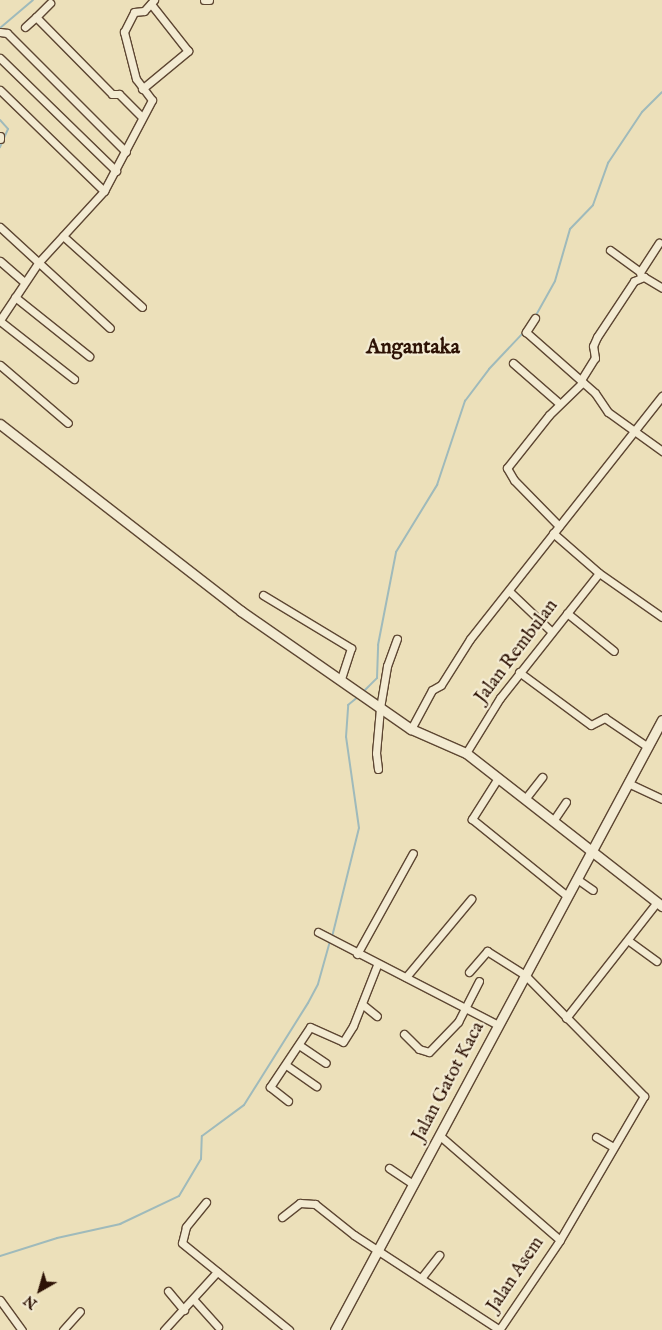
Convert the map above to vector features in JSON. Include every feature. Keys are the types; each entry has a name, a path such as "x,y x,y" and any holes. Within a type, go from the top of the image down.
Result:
{"main road":[{"path":"0,424 241,612 341,678 411,729 466,753 592,849 660,904"},
{"name":"Jalan Gatot Kaca","path":"335,1330 662,720"}],"street":[{"path":"204,0 209,0"},
{"path":"74,379 0,320 3,309 15,297 38,263 104,191 126,152 141,116 152,100 142,89 124,28 134,12 144,11 153,2 188,51 142,89"},
{"path":"25,27 50,3"},
{"path":"36,17 112,94 119,94 141,116"},
{"path":"0,32 7,33 126,152"},
{"path":"0,58 116,172"},
{"path":"0,90 104,191"},
{"path":"0,227 110,328"},
{"path":"63,236 142,307"},
{"path":"559,526 507,469 560,404 582,381 595,358 593,346 608,319 640,274 658,243"},
{"path":"610,250 640,274 661,286"},
{"path":"0,261 24,282"},
{"path":"15,297 88,356"},
{"path":"535,318 526,332 582,381 608,412 634,433 662,451"},
{"path":"513,363 560,404"},
{"path":"0,365 68,424"},
{"path":"411,729 433,689 441,685 470,640 662,396"},
{"path":"553,533 599,573 662,617"},
{"name":"Jalan Rembulan","path":"466,753 520,672 599,573"},
{"path":"509,591 552,632"},
{"path":"262,595 351,648 341,678"},
{"path":"567,613 614,651"},
{"path":"378,769 376,753 380,708 387,666 397,639"},
{"path":"520,672 591,725 605,718 648,747"},
{"path":"525,799 542,777"},
{"path":"498,778 472,819 567,896"},
{"path":"628,783 662,799"},
{"path":"553,821 566,802"},
{"path":"357,954 413,853"},
{"path":"576,879 593,890"},
{"path":"406,977 471,899"},
{"path":"469,972 486,951 524,975 566,1018 660,904"},
{"path":"318,932 377,965 406,977 498,1025"},
{"path":"630,941 657,961"},
{"path":"288,1101 270,1088 311,1027 343,1042 362,1004 377,965"},
{"path":"404,1034 419,1049 429,1052 466,1009 479,981"},
{"path":"362,1004 377,1016"},
{"name":"Jalan Asem","path":"499,1330 560,1240 644,1096 566,1018"},
{"path":"299,1045 326,1063"},
{"path":"286,1065 316,1086"},
{"path":"440,1135 560,1240"},
{"path":"596,1137 613,1147"},
{"path":"389,1168 413,1184"},
{"path":"206,1202 186,1227 182,1241 289,1330"},
{"path":"282,1217 298,1204 312,1202 378,1251 499,1330"},
{"path":"422,1278 439,1255"},
{"path":"164,1330 194,1300 217,1272"},
{"path":"168,1291 184,1310"},
{"path":"0,1300 22,1330"},
{"path":"194,1300 218,1327"},
{"path":"62,1330 80,1311"}],"waterway":[{"path":"0,28 33,0"},
{"path":"535,317 555,281 570,229 593,205 608,163 642,112 662,92"},
{"path":"0,120 8,129 0,147"},
{"path":"363,692 377,678 378,645 396,552 437,485 465,401 489,369 523,333"},
{"path":"332,937 359,828 346,737 348,705 358,697"},
{"path":"0,1256 57,1238 120,1224 179,1196 201,1159 202,1136 244,1105 308,1003 318,984 330,941"}],"district":[{"name":"Angantaka","path":"413,348"}]}
